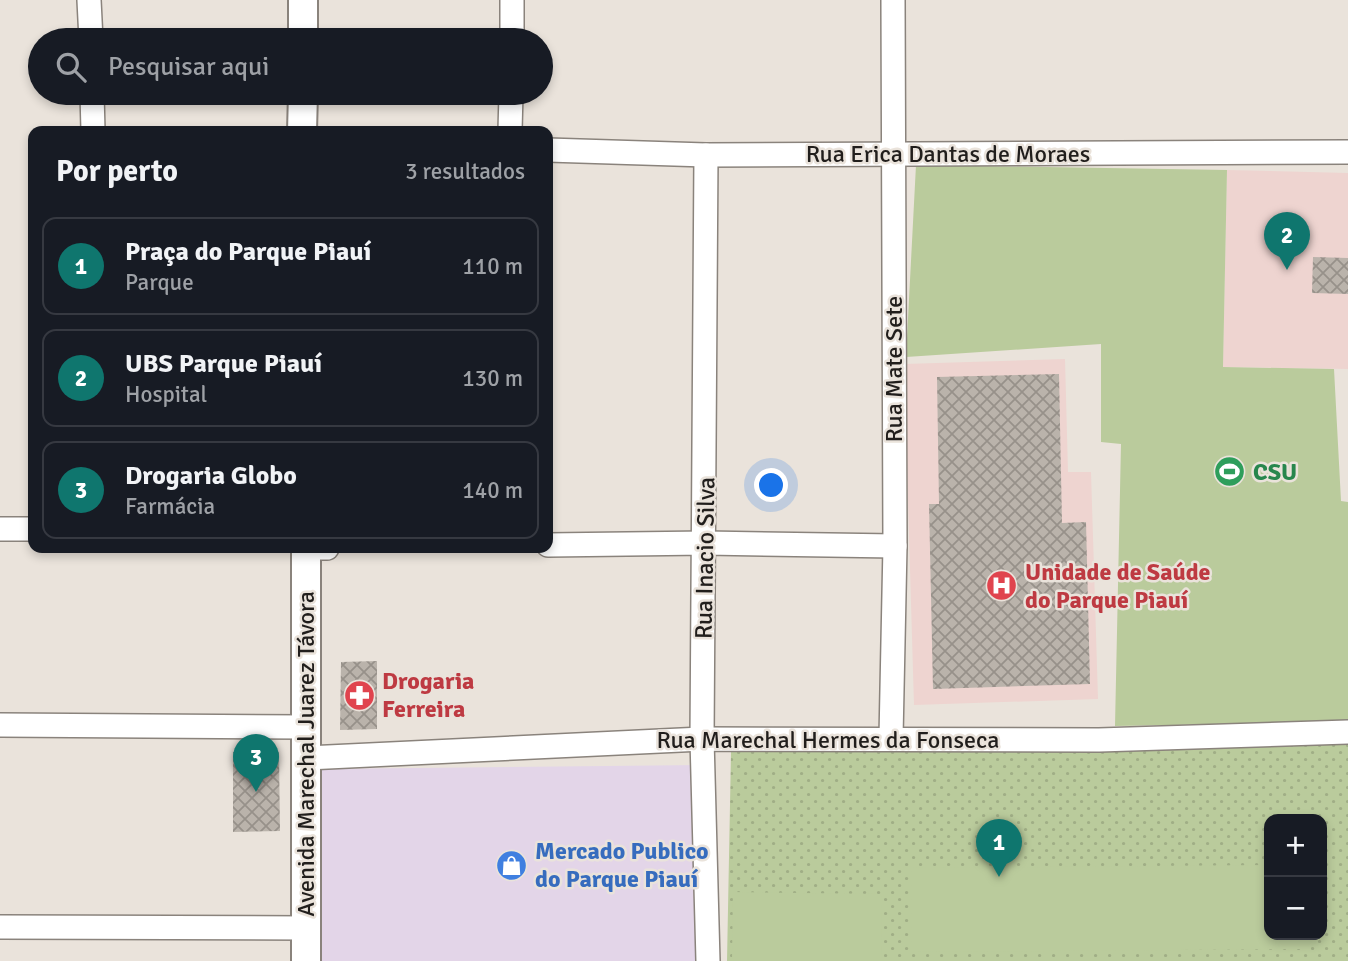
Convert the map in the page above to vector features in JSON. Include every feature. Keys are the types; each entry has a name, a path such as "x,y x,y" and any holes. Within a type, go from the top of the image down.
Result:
{"street":[{"path":"89,0 90,28"},
{"path":"303,0 303,28"},
{"path":"512,0 512,28"},
{"name":"Rua Mate Sete","path":"891,737 895,546 893,0"},
{"path":"92,105 93,126"},
{"path":"303,105 303,126"},
{"path":"510,126 511,105"},
{"name":"Rua Erica Dantas de Moraes","path":"553,150 706,155 1348,152"},
{"name":"Rua Inacio Silva","path":"706,155 706,542 702,739 708,961"},
{"path":"0,529 28,529"},
{"path":"553,545 706,542 895,546"},
{"name":"Avenida Marechal Juarez Távora","path":"306,553 306,961"},
{"path":"0,725 306,727"},
{"name":"Rua Marechal Hermes da Fonseca","path":"307,758 702,739 891,737 1099,740 1348,732"},
{"path":"0,927 306,928"}],"shaded area":[{"path":"1227,170 1348,173 1348,369 1223,367"},
{"name":"Unidade de Saúde do Parque Piauí","path":"1065,359 1068,472 1091,472 1098,699 914,705 904,364"},
{"name":"Mercado Publico do Parque Piauí","path":"704,765 707,961 319,961 319,769"}],"green space":[{"name":"CSU","path":"916,165 1227,170 1223,367 1334,369 1341,501 1348,502 1348,722 1115,726 1121,444 1101,442 1101,344 906,357"},
{"path":"1348,743 1348,961 727,961 731,752"},
{"path":"1264,865 1264,940 1308,940 1308,949 912,952 912,868"},
{"path":"733,892 882,894 881,961 732,961"}],"building":[{"path":"1313,257 1348,258 1348,294 1312,293"},
{"name":"Unidade de Saúde do Parque Piauí","path":"1059,374 1062,523 1086,522 1090,684 933,689 929,504 939,504 937,377"},
{"name":"Drogaria Ferreira","path":"377,661 377,729 340,730 341,662"},
{"path":"233,752 279,752 280,831 233,832"}],"place":[{"name":"UBS Parque Piauí","path":"1287,270"},
{"name":"CSU","path":"1230,472"},
{"name":"Unidade de Saúde do Parque Piauí","path":"1002,586"},
{"name":"Drogaria Ferreira","path":"359,695"},
{"name":"Drogaria Globo","path":"256,792"},
{"name":"Mercado Publico do Parque Piauí","path":"512,865"},
{"name":"Praça do Parque Piauí","path":"999,877"}]}
